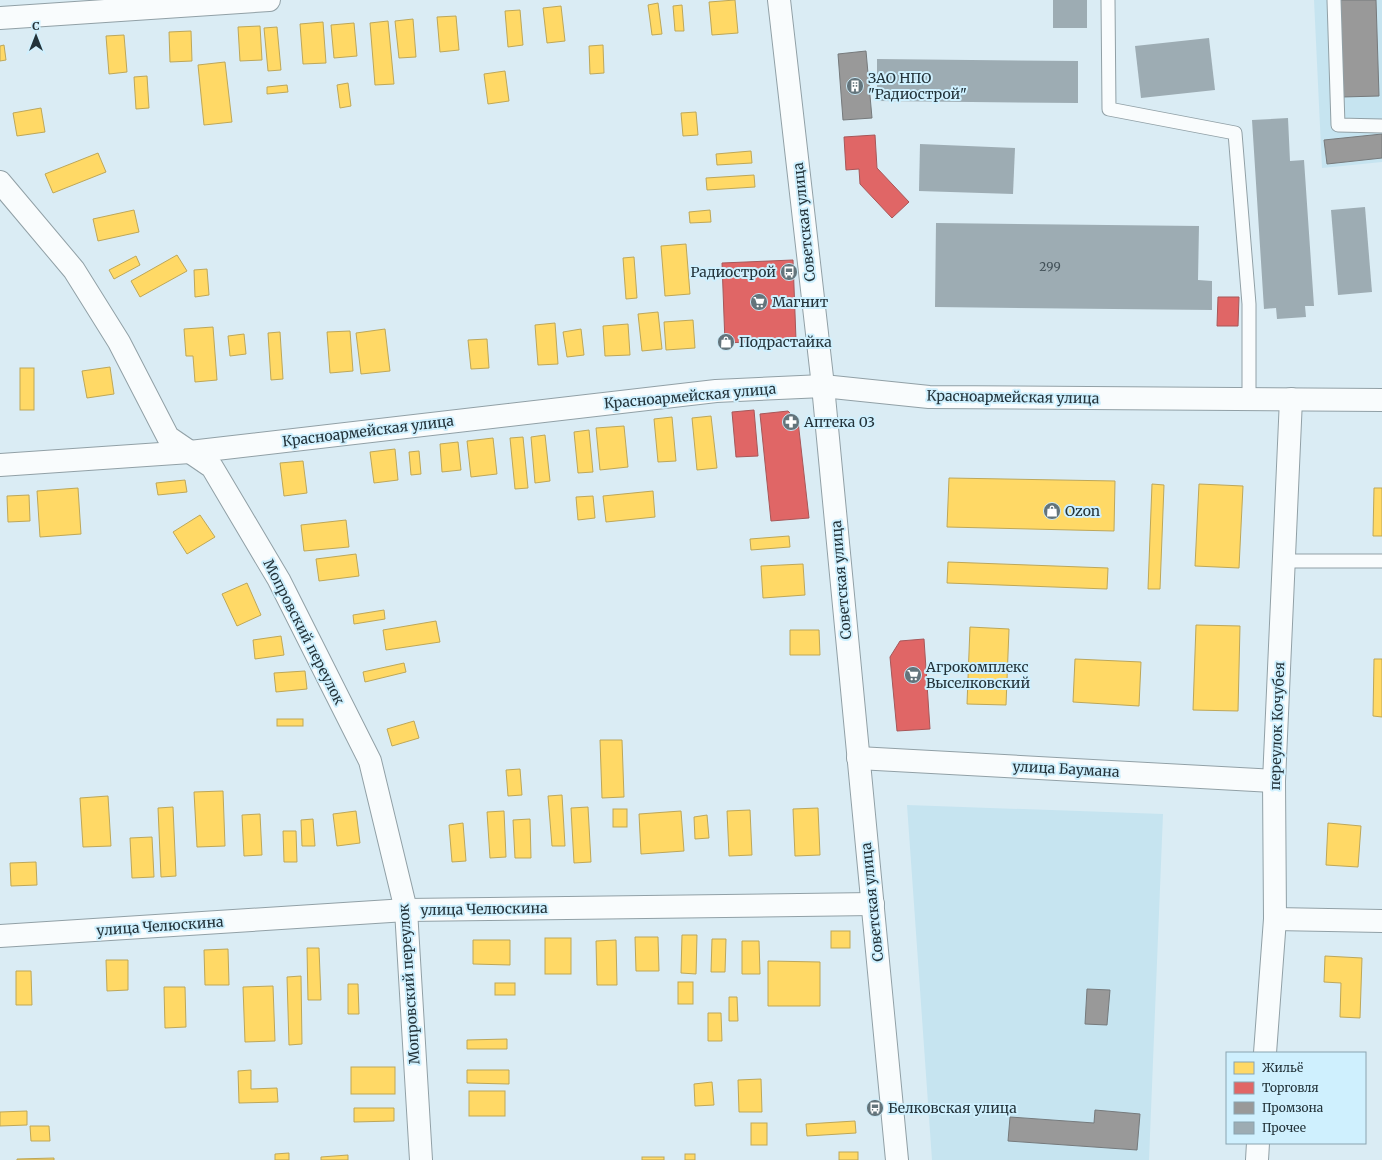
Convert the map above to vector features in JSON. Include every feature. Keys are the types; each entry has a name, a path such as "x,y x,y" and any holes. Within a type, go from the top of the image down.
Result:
{"street":[{"path":"0,18 269,0"},
{"name":"Советская улица","path":"779,0 823,386 897,1160"},
{"name":"Мопровский переулок","path":"0,182 74,270 119,342 168,437 212,467 279,580 370,761 406,910 421,1160"},
{"name":"Красноармейская улица","path":"0,465 190,452 716,391 823,386 929,397 1382,400"},
{"name":"переулок Кочубея","path":"1265,1052 1275,919 1274,781 1291,399"},
{"name":"улица Баумана","path":"858,758 1274,781"},
{"name":"улица Челюскина","path":"0,936 406,910 873,904"},
{"path":"1275,919 1382,921"},
{"path":"1257,1160 1258,1144"}],"lane":[{"path":"1108,0 1109,109 1235,133 1249,304 1249,399"},
{"path":"1334,0 1338,125 1382,126"},
{"path":"1283,561 1382,561"}],"shaded area":[{"path":"1314,0 1382,0 1382,162 1322,168"},
{"path":"907,805 1163,814 1149,1160 932,1160"}],"building: Жильё":[{"path":"735,0 738,33 712,35 709,2"},
{"path":"658,3 662,34 652,35 648,5"},
{"path":"682,5 684,31 675,31 673,6"},
{"path":"561,6 565,41 547,43 543,8"},
{"path":"520,10 523,45 508,47 505,11"},
{"path":"456,16 459,50 440,52 437,17"},
{"path":"413,19 416,57 399,58 395,21"},
{"path":"388,21 394,84 375,85 370,23"},
{"path":"323,22 326,63 303,64 300,24"},
{"path":"354,23 357,56 334,58 331,25"},
{"path":"260,26 262,60 240,61 238,27"},
{"path":"277,27 281,70 268,71 264,28"},
{"path":"191,31 192,61 170,62 169,32"},
{"path":"124,35 127,72 109,74 106,36"},
{"path":"4,45 6,60 0,61 0,46"},
{"path":"603,45 604,73 590,74 589,46"},
{"path":"225,62 232,122 204,125 198,65"},
{"path":"505,71 509,101 488,104 484,74"},
{"path":"147,76 149,108 136,109 134,77"},
{"path":"348,83 351,106 340,108 337,85"},
{"path":"287,85 288,92 267,94 267,87"},
{"path":"41,108 45,132 17,136 13,113"},
{"path":"696,112 698,135 683,136 681,113"},
{"path":"751,151 752,163 717,165 716,154"},
{"path":"98,153 106,172 53,193 45,174"},
{"path":"754,175 755,187 707,190 706,178"},
{"path":"134,210 139,232 98,241 93,219"},
{"path":"710,210 711,222 690,223 689,212"},
{"path":"686,244 690,294 665,296 661,246"},
{"path":"177,255 187,271 140,297 131,281"},
{"path":"136,256 140,265 114,279 109,270"},
{"path":"634,257 637,298 626,299 623,258"},
{"path":"207,269 209,295 195,297 194,270"},
{"path":"658,312 662,349 642,351 638,314"},
{"path":"693,320 695,348 666,350 664,322"},
{"path":"555,323 558,364 538,365 535,325"},
{"path":"628,324 630,355 605,356 603,326"},
{"path":"213,327 217,380 195,382 193,356 186,356 184,329"},
{"path":"385,329 390,371 361,374 356,333"},
{"path":"581,329 584,355 567,357 563,332"},
{"path":"350,331 353,371 330,373 327,332"},
{"path":"280,332 283,379 271,380 268,333"},
{"path":"244,334 246,354 230,356 228,336"},
{"path":"487,339 489,368 471,369 468,340"},
{"path":"110,367 114,394 87,398 82,371"},
{"path":"20,368 34,368 34,410 20,410"},
{"path":"711,416 717,468 697,470 692,418"},
{"path":"672,417 676,461 658,462 654,419"},
{"path":"624,426 628,467 600,470 596,428"},
{"path":"589,430 593,472 578,473 574,432"},
{"path":"545,435 550,481 535,483 531,437"},
{"path":"523,437 528,488 515,489 510,438"},
{"path":"493,438 497,474 471,477 467,441"},
{"path":"458,442 461,470 442,472 440,444"},
{"path":"395,449 398,480 374,483 370,452"},
{"path":"419,451 421,474 411,475 409,452"},
{"path":"303,461 307,493 284,496 280,463"},
{"path":"949,478 1115,481 1114,531 947,527"},
{"path":"185,480 187,492 158,495 156,483"},
{"path":"1152,484 1164,485 1160,589 1148,589"},
{"path":"1199,484 1243,486 1239,568 1195,566"},
{"path":"78,488 81,534 40,537 37,491"},
{"path":"1374,488 1382,488 1382,536 1373,536"},
{"path":"653,491 655,517 606,522 603,496"},
{"path":"29,495 30,521 8,522 7,496"},
{"path":"593,496 595,518 578,520 576,497"},
{"path":"200,515 215,537 187,554 173,532"},
{"path":"346,520 349,547 304,551 301,525"},
{"path":"789,536 790,547 751,550 750,539"},
{"path":"356,554 359,576 319,581 316,559"},
{"path":"948,562 1108,568 1107,589 947,583"},
{"path":"803,564 805,595 763,598 761,566"},
{"path":"247,583 261,615 237,626 222,594"},
{"path":"384,610 385,619 354,624 353,615"},
{"path":"436,621 440,642 386,650 383,630"},
{"path":"1196,625 1240,626 1238,711 1193,710"},
{"path":"970,627 1009,629 1006,705 967,704"},
{"path":"790,630 819,630 820,655 790,655"},
{"path":"281,636 284,655 255,659 253,640"},
{"path":"1075,659 1141,662 1139,706 1073,702"},
{"path":"1374,659 1382,659 1382,717 1373,716"},
{"path":"404,663 406,672 365,682 363,672"},
{"path":"305,671 307,689 276,692 274,673"},
{"path":"277,719 303,719 303,726 277,726"},
{"path":"414,721 419,738 392,746 387,729"},
{"path":"600,740 622,740 624,797 602,798"},
{"path":"520,769 522,795 508,796 506,770"},
{"path":"223,791 225,846 197,847 194,792"},
{"path":"562,795 565,846 552,846 548,796"},
{"path":"108,796 111,846 83,847 80,798"},
{"path":"173,807 176,876 161,877 158,808"},
{"path":"588,807 591,862 574,863 571,808"},
{"path":"818,808 820,855 795,856 793,809"},
{"path":"613,809 627,809 627,827 613,827"},
{"path":"750,810 752,855 729,856 727,811"},
{"path":"356,811 360,843 337,846 333,814"},
{"path":"504,811 506,857 490,858 487,812"},
{"path":"681,811 684,851 641,854 639,814"},
{"path":"260,814 262,855 244,856 242,815"},
{"path":"707,815 709,838 695,839 694,817"},
{"path":"313,819 315,846 302,846 301,820"},
{"path":"530,819 531,858 515,858 513,820"},
{"path":"463,823 466,861 452,862 449,825"},
{"path":"1328,823 1361,826 1358,867 1326,865"},
{"path":"283,831 296,831 297,862 284,862"},
{"path":"152,837 154,877 132,878 130,838"},
{"path":"36,862 37,885 11,886 10,863"},
{"path":"831,931 850,931 850,948 831,948"},
{"path":"682,935 697,935 696,974 681,973"},
{"path":"635,937 658,937 659,971 636,971"},
{"path":"545,938 571,938 571,974 545,974"},
{"path":"712,939 726,939 725,972 711,972"},
{"path":"473,940 510,940 510,965 473,964"},
{"path":"616,940 617,985 597,985 596,941"},
{"path":"742,941 759,941 760,974 742,974"},
{"path":"307,948 319,948 321,1000 308,1000"},
{"path":"228,949 229,985 205,985 204,950"},
{"path":"1325,956 1362,958 1360,1018 1340,1017 1341,983 1324,982"},
{"path":"106,960 128,960 128,990 107,991"},
{"path":"768,961 820,962 820,1006 768,1006"},
{"path":"16,971 31,971 32,1005 16,1005"},
{"path":"301,976 302,1044 289,1045 287,977"},
{"path":"678,982 693,982 693,1004 678,1004"},
{"path":"495,983 515,983 515,995 495,995"},
{"path":"348,984 358,984 359,1014 348,1014"},
{"path":"273,986 275,1041 245,1042 243,987"},
{"path":"164,987 185,987 186,1027 165,1028"},
{"path":"729,997 737,997 738,1021 729,1021"},
{"path":"708,1013 721,1013 722,1041 708,1041"},
{"path":"507,1039 507,1049 467,1049 467,1040"},
{"path":"351,1067 395,1067 395,1094 351,1094"},
{"path":"251,1070 251,1089 277,1088 278,1102 239,1103 238,1071"},
{"path":"467,1070 509,1070 509,1084 467,1083"},
{"path":"761,1079 762,1112 739,1112 738,1080"},
{"path":"712,1082 714,1105 695,1106 694,1084"},
{"path":"469,1091 505,1091 505,1116 469,1116"},
{"path":"354,1108 394,1108 394,1121 354,1122"},
{"path":"27,1111 27,1125 0,1126 0,1112"},
{"path":"855,1121 856,1133 807,1136 806,1124"},
{"path":"751,1123 767,1123 767,1145 751,1145"},
{"path":"30,1126 49,1126 50,1141 31,1141"},
{"path":"839,1152 858,1152 858,1160 839,1160"},
{"path":"289,1153 289,1160 275,1160 275,1154"},
{"path":"685,1154 695,1154 695,1160 685,1160"},
{"path":"348,1155 348,1160 321,1160 321,1157"},
{"path":"642,1157 664,1157 664,1160 642,1160"},
{"path":"54,1158 54,1160 17,1160 17,1159"}],"building: Торговля":[{"path":"875,135 877,168 909,202 892,218 860,184 859,169 846,170 844,137"},
{"name":"Магнит","path":"793,260 796,340 725,343 722,263"},
{"path":"1218,297 1239,297 1238,326 1217,326"},
{"path":"754,410 758,456 736,457 732,412"},
{"path":"788,411 798,421 809,518 771,521 760,414"},
{"path":"924,639 930,729 897,731 890,657 900,641"}],"building: Промзона":[{"path":"1340,0 1376,0 1379,96 1342,97"},
{"name":"ЗАО НПО \"Радиострой\"","path":"866,51 872,118 843,120 838,54"},
{"path":"1382,134 1382,158 1327,164 1324,140"},
{"path":"1087,989 1110,990 1107,1025 1085,1024"},
{"path":"1095,1110 1140,1114 1137,1150 1008,1141 1010,1117 1094,1123"}],"building: Прочее":[{"path":"1053,0 1087,0 1087,28 1053,28"},
{"path":"1209,38 1215,90 1141,98 1135,46"},
{"path":"877,59 1078,61 1078,103 877,101"},
{"path":"1288,118 1290,161 1304,160 1314,306 1305,306 1306,317 1277,319 1276,308 1264,309 1252,120"},
{"path":"920,144 1015,148 1013,194 919,191"},
{"path":"1365,207 1372,292 1338,295 1331,210"},
{"path":"936,223 1199,226 1198,280 1212,281 1212,310 935,307"}],"place":[{"name":"ЗАО НПО \"Радиострой\"","path":"855,86"},
{"name":"Радиострой","path":"789,272"},
{"name":"Магнит","path":"759,302"},
{"name":"Подрастайка","path":"726,342"},
{"name":"Аптека 03","path":"791,422"},
{"name":"Ozon","path":"1052,511"},
{"name":"Агрокомплекс Выселковский","path":"913,675"},
{"name":"Белковская улица","path":"875,1108"}]}
